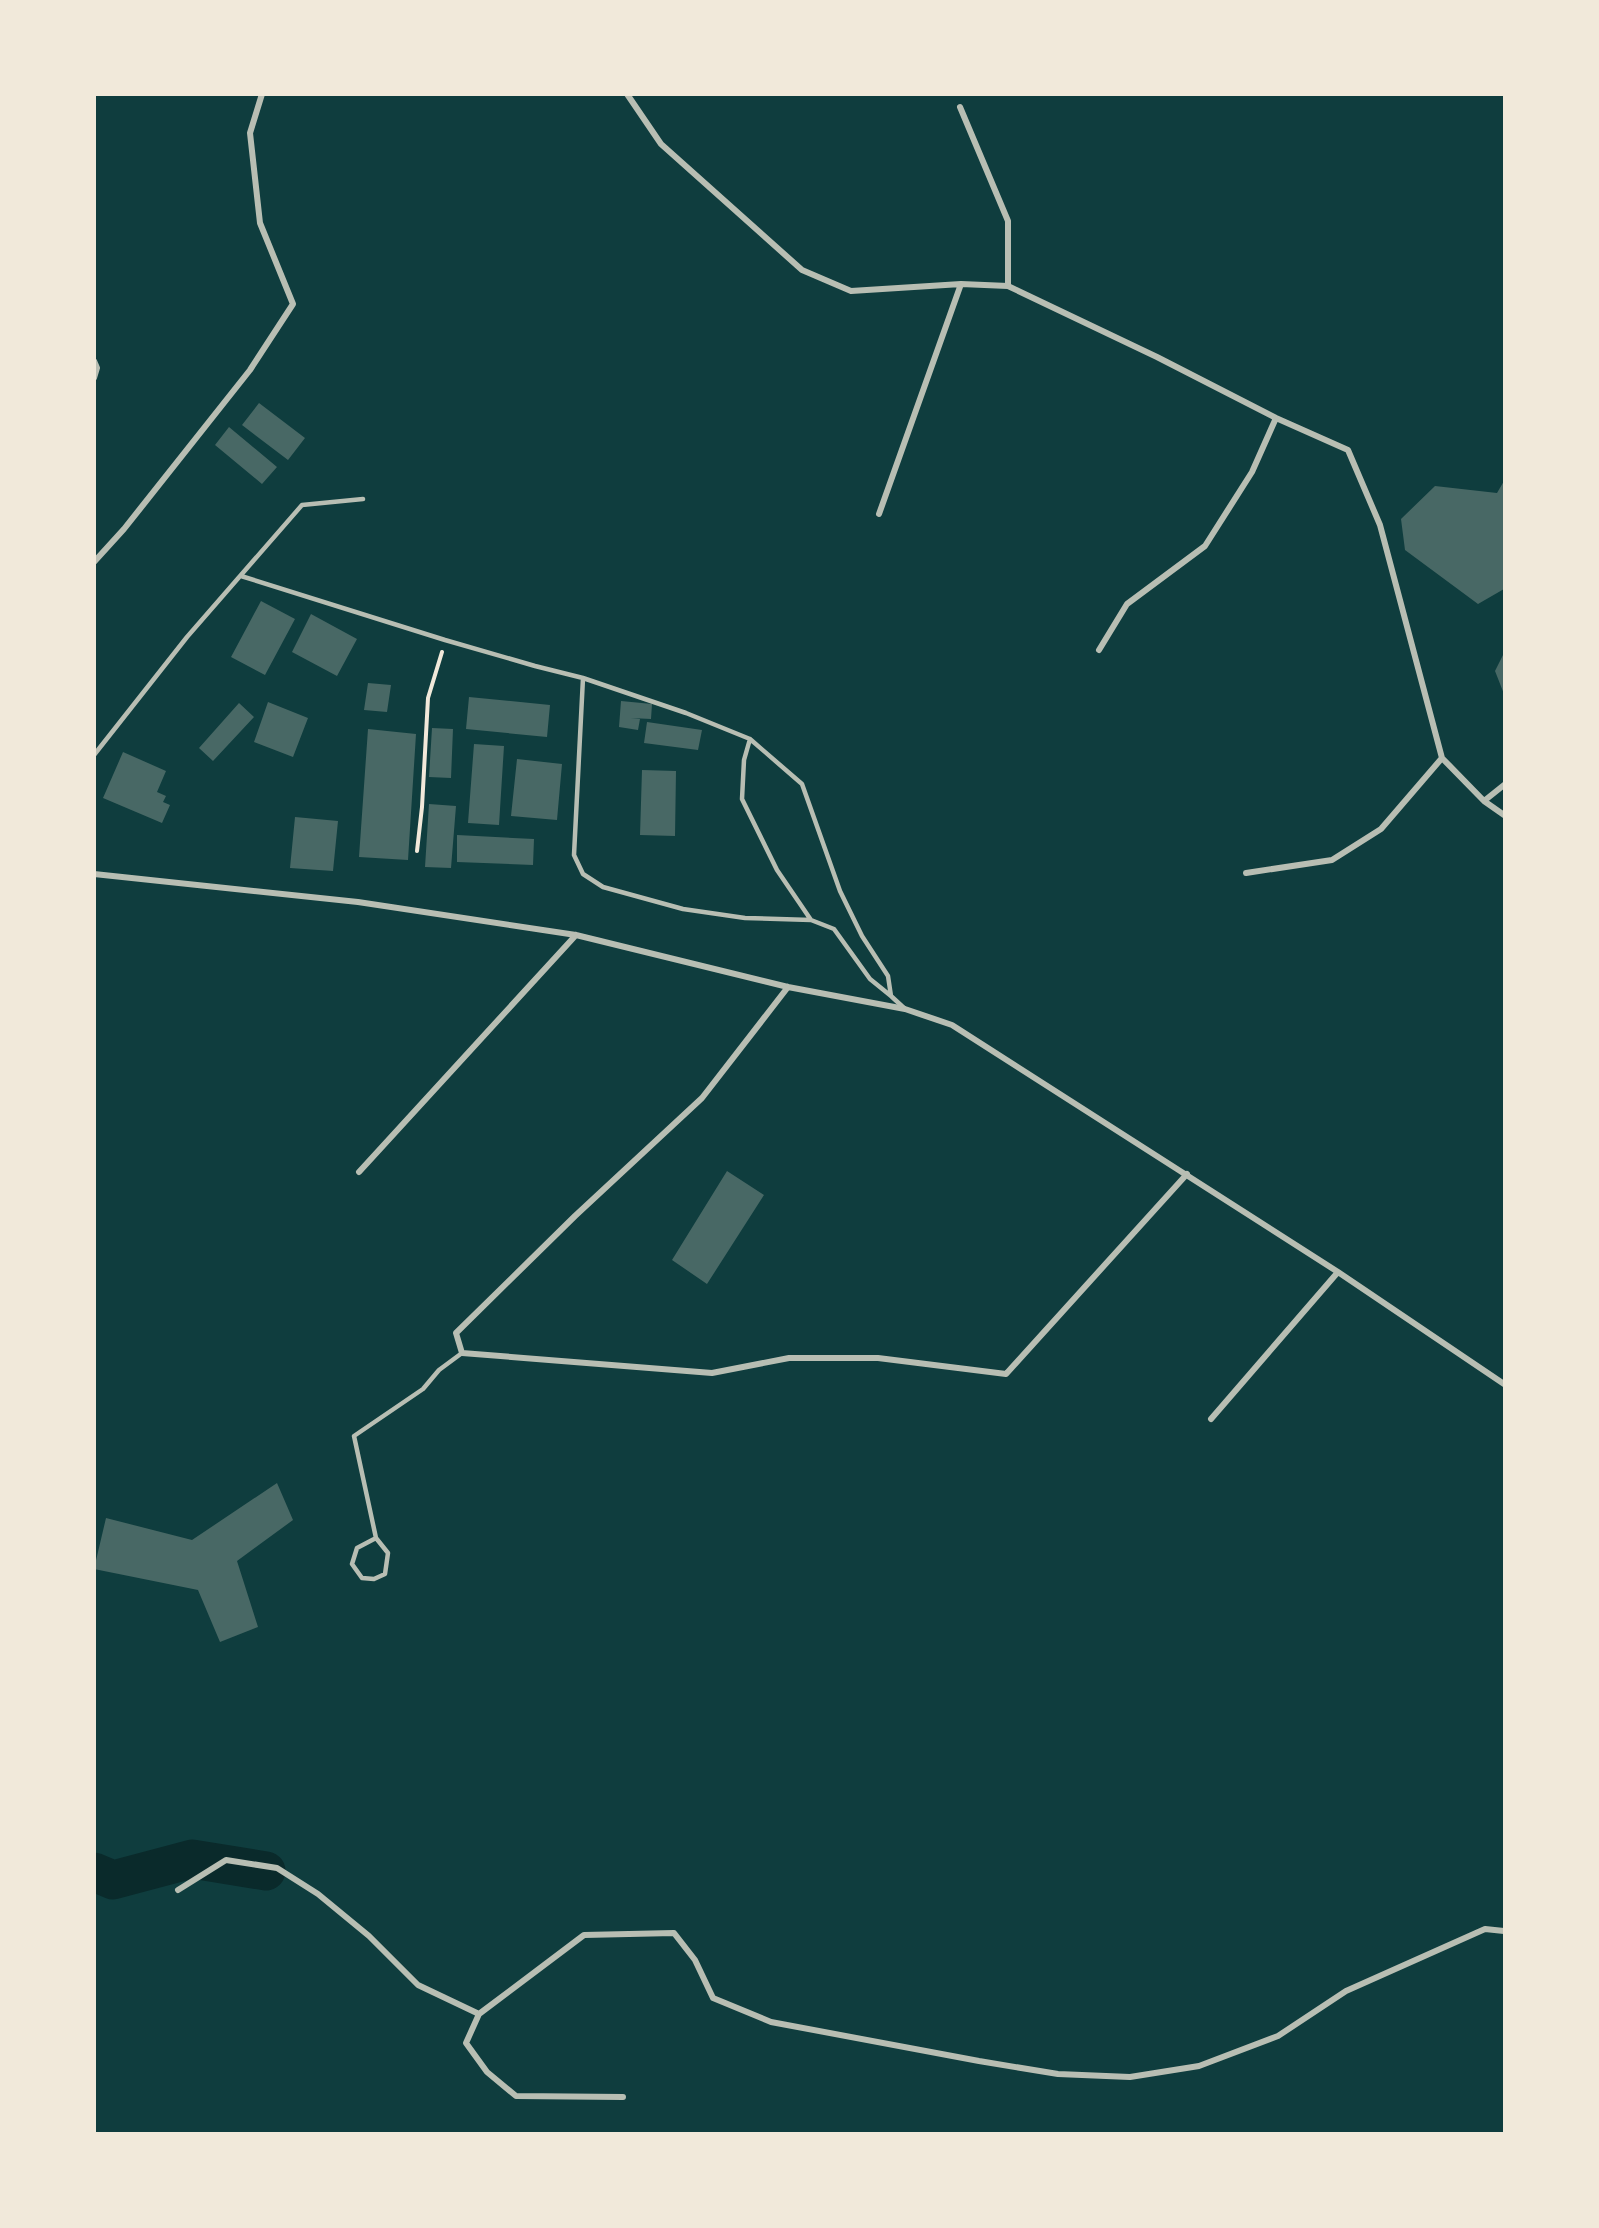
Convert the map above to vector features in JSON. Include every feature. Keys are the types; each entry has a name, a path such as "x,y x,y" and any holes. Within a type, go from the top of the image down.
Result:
{"street":[{"path":"94,562 124,529 250,370 293,304 260,223 250,134 262,94"},
{"path":"627,94 661,144 802,270 851,291 961,284 1008,286 1157,357 1276,418 1348,450 1380,525 1442,758 1484,801 1504,815"},
{"path":"960,107 1008,221 1008,286"},
{"path":"879,514 961,284"},
{"path":"94,361 97,368 94,378"},
{"path":"1099,650 1127,604 1205,546 1252,472 1276,418"},
{"path":"1246,873 1332,860 1381,829 1442,758"},
{"path":"1484,801 1504,785"},
{"path":"94,873 358,902 576,935 788,987 905,1009 952,1025 1338,1272 1504,1384"},
{"path":"359,1172 576,935"},
{"path":"788,987 702,1098 575,1216 456,1333 462,1353 712,1373 789,1358 878,1358 1006,1374 1186,1174"},
{"path":"1212,1419 1338,1272"},
{"path":"178,1890 226,1860 277,1868 318,1894 369,1936 418,1985 479,2014"},
{"path":"623,2097 516,2096 487,2072 466,2043 479,2014 584,1935 674,1933 695,1960 713,1998 771,2022 1058,2074 1130,2077 1209,2063 1278,2036 1346,1991 1485,1929 1504,1931"}],"lane":[{"path":"94,755 188,638 302,505 363,499"},
{"path":"241,576 445,640 583,678 686,713 750,739 802,784 840,891 862,936 888,976 891,996"},
{"path":"583,678 574,855 583,874 603,887 683,909 745,918 811,920 834,929 870,979 905,1009"},
{"path":"750,739 744,760 742,799 777,870 811,920"},
{"path":"376,1538 357,1548 352,1564 362,1578 374,1579 385,1574 388,1553 376,1538 354,1436 423,1389 439,1370 462,1353"}],"path":[{"path":"417,850 422,807 428,698 445,640"}],"building":[{"path":"259,403 305,438 288,460 242,425"},
{"path":"229,427 277,467 262,484 215,445"},
{"path":"1504,481 1504,589 1478,604 1405,550 1401,519 1435,486 1497,493"},
{"path":"261,601 295,619 265,675 231,657"},
{"path":"311,614 357,639 337,676 292,652"},
{"path":"1504,653 1504,694 1495,671"},
{"path":"368,683 391,685 387,712 364,710"},
{"path":"469,697 550,705 547,737 466,729"},
{"path":"621,701 652,704 651,719 631,718 640,719 638,730 619,727"},
{"path":"268,702 308,718 293,757 254,742"},
{"path":"239,703 254,717 213,761 199,748"},
{"path":"647,722 702,730 698,750 644,743"},
{"path":"432,728 453,729 451,778 429,777"},
{"path":"368,729 416,734 408,860 359,857"},
{"path":"474,744 504,746 499,825 468,823"},
{"path":"123,752 166,771 157,792 166,796 163,802 170,805 162,823 103,798"},
{"path":"517,759 562,764 557,820 511,816"},
{"path":"642,770 676,771 675,836 640,835"},
{"path":"429,804 456,806 451,868 425,867"},
{"path":"295,817 338,821 333,871 290,868"},
{"path":"457,835 534,839 533,865 457,862"},
{"path":"727,1171 764,1195 707,1284 672,1260"},
{"path":"277,1483 293,1520 237,1561 258,1627 220,1642 198,1590 94,1569 106,1518 192,1540"}],"waterway":[{"path":"94,1872 113,1880 192,1859 266,1871"}]}
